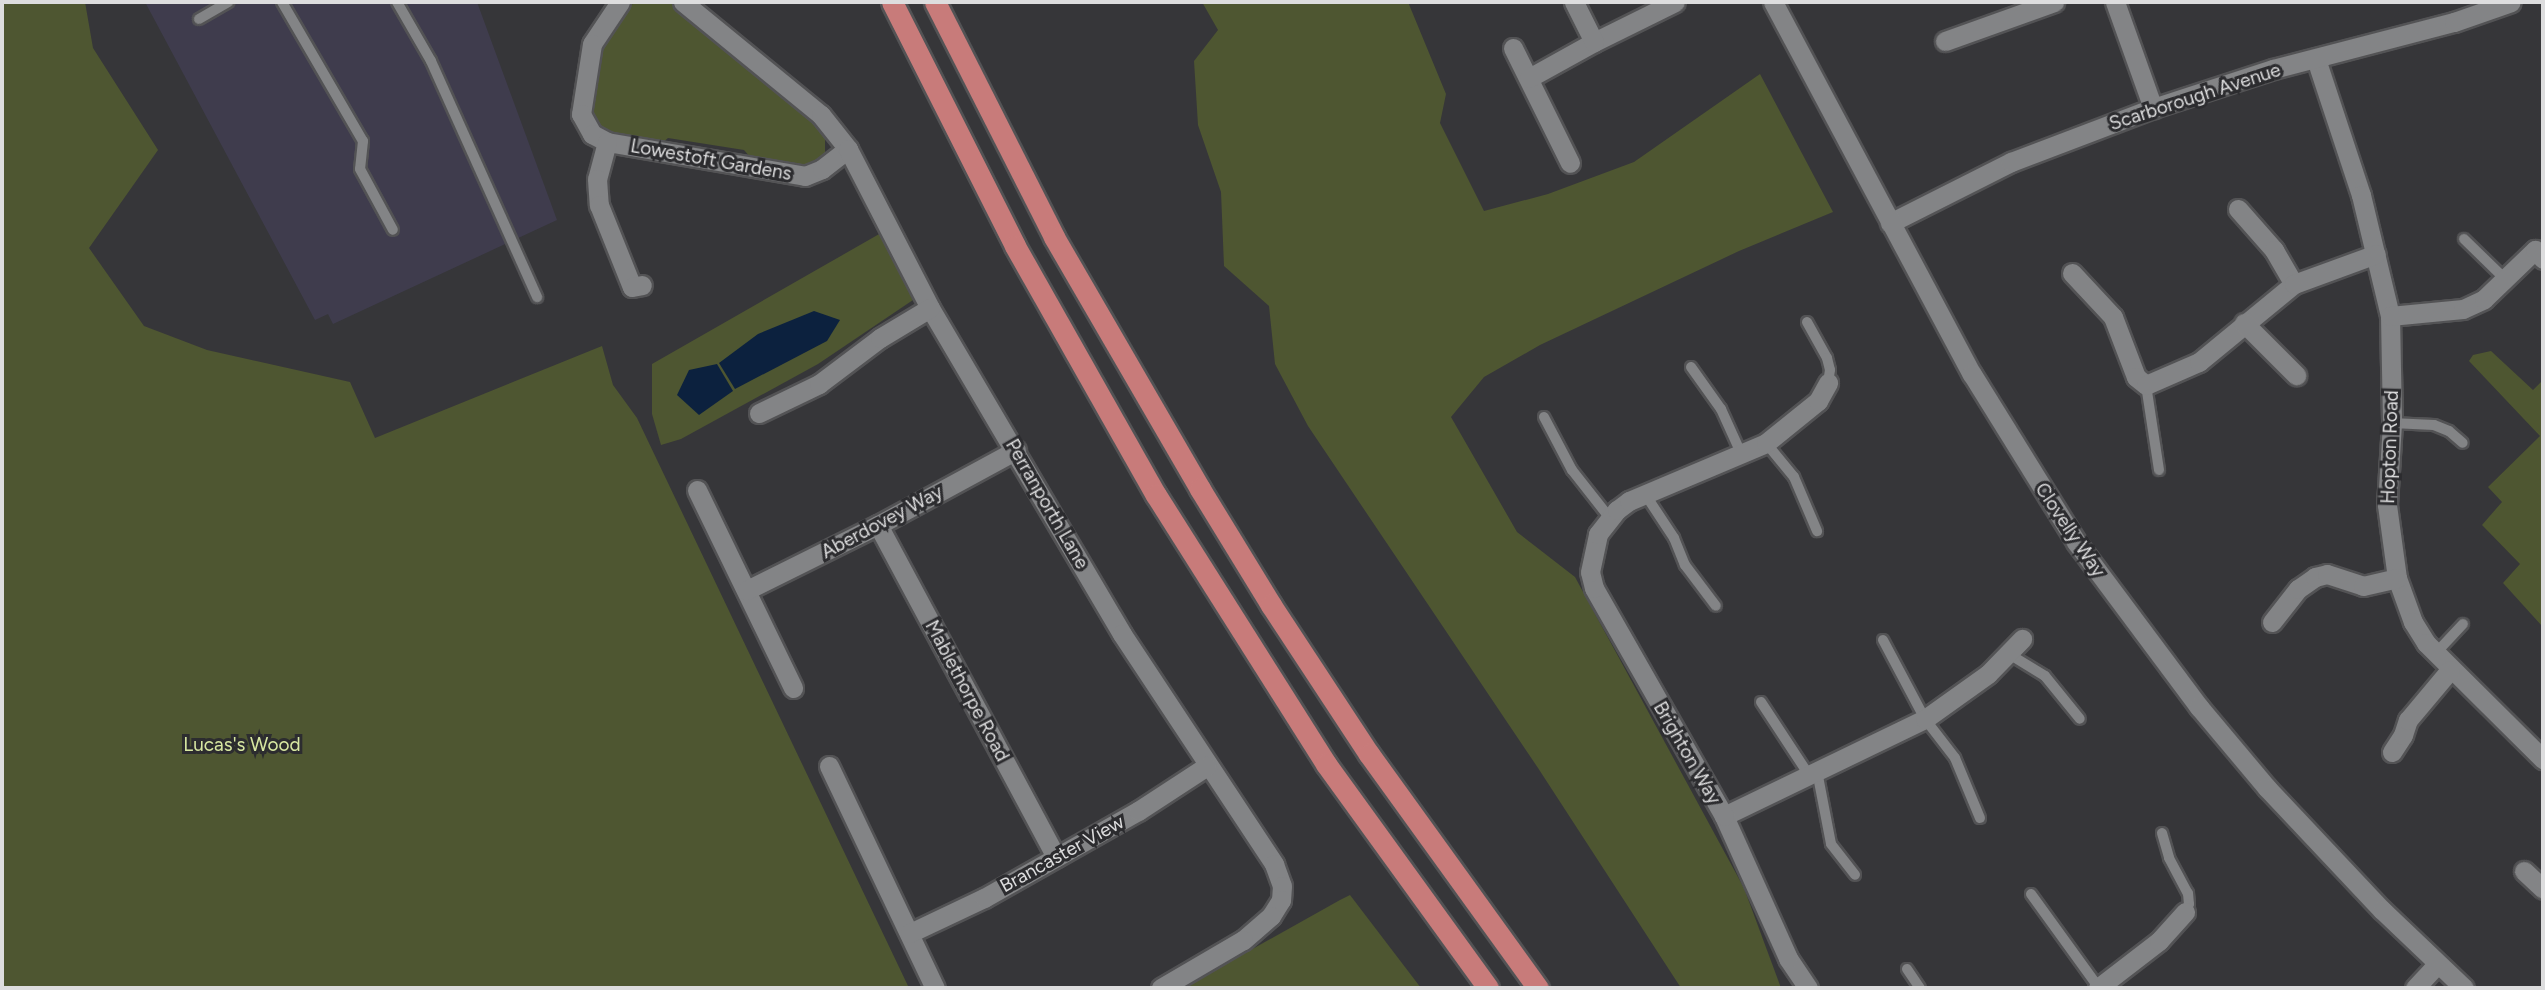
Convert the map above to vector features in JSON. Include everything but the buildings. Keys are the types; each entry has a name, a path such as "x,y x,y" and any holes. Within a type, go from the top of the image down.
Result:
{"highway":[{"path":"892,2 1015,246 1156,495 1326,764 1488,988"},
{"path":"935,2 1054,237 1200,489 1271,605 1369,754 1538,988"}],"street":[{"name":"Lowestoft Gardens","path":"620,2 592,44 581,114 592,134 607,142 806,176 822,169 848,149"},
{"path":"1574,2 1594,42"},
{"path":"1529,78 1675,2"},
{"name":"Clovelly Way","path":"1773,2 1937,310 2030,472 2150,642 2267,788 2437,964 2464,988"},
{"path":"1945,41 2054,2"},
{"path":"2115,2 2153,108"},
{"name":"Scarborough Avenue","path":"1890,223 2011,162 2153,108 2273,69 2454,22 2511,2"},
{"name":"Perranporth Lane","path":"693,5 821,115 848,149 930,308 1122,634 1273,864 1282,886 1281,900 1271,916 1243,940 1161,988"},
{"path":"1513,48 1570,163"},
{"name":"Hopton Road","path":"2316,59 2361,195 2390,316 2392,423 2387,505 2396,578 2413,622 2435,653 2543,759"},
{"name":"Lowestoft Gardens","path":"607,142 597,179 599,205 632,287 642,285"},
{"path":"2238,209 2274,250 2294,284"},
{"path":"2390,316 2463,309 2484,299 2540,250"},
{"path":"2072,274 2113,317 2136,377 2146,385 2199,362 2294,284 2376,254"},
{"path":"760,413 819,384 880,338 930,308"},
{"path":"2244,323 2295,375"},
{"name":"Brighton Way","path":"1808,988 1788,958 1724,816 1594,588 1590,572 1594,545 1609,517 1629,501 1766,443 1818,401 1828,383"},
{"name":"Aberdovey Way","path":"747,590 878,525 1016,450"},
{"path":"697,489 793,688"},
{"name":"Mablethorpe Road","path":"878,525 1056,856"},
{"path":"2272,622 2298,589 2315,578 2327,574 2363,586 2396,578"},
{"path":"1724,816 1925,719 1964,692 2009,654 2022,639"},
{"path":"2392,752 2403,735 2408,720 2450,670"},
{"path":"829,766 935,988"},
{"name":"Brancaster View","path":"910,933 984,898 1138,811 1207,766"},
{"path":"2524,871 2543,889"},
{"path":"2099,988 2158,941 2185,912"},
{"path":"2415,988 2437,964"}],"lane":[{"path":"199,19 229,2"},
{"path":"282,2 363,141 360,169 393,229"},
{"path":"397,2 431,61 537,297"},
{"path":"2464,239 2506,280"},
{"name":"Brighton Way","path":"1807,321 1827,358 1830,370 1828,383"},
{"path":"1691,367 1721,409 1741,453"},
{"path":"2146,385 2159,470"},
{"path":"1544,418 1572,470 1609,517"},
{"path":"2392,423 2434,425 2449,431 2463,443"},
{"path":"1766,443 1794,477 1817,531"},
{"path":"1645,494 1674,538 1685,565 1716,606"},
{"path":"2435,653 2463,624"},
{"path":"1883,640 1925,719 1955,758 1980,818"},
{"path":"2009,654 2045,676 2080,719"},
{"path":"1761,702 1813,773 1830,844 1855,875"},
{"path":"2162,833 2169,858 2188,893 2185,912"},
{"path":"2031,894 2099,988"},
{"path":"1907,969 1920,988"}],"shaded area":[{"path":"145,2 477,2 557,220 333,324 328,314 315,320"}],"green space":[{"name":"Lucas's Wood","path":"2,2 85,2 93,48 158,150 89,248 144,326 207,350 350,382 375,438 602,346 613,385 637,418 909,988 2,988"},
{"path":"634,2 670,2 815,123 825,136 825,153 820,159 804,167 750,157 744,150 668,138 661,144 602,131 593,119 592,110 601,52 607,37"},
{"path":"1202,2 1408,2 1446,94 1440,123 1484,211 1548,194 1634,162 1760,74 1833,212 1739,251 1540,345 1484,377 1451,417 1517,532 1575,577 1744,888 1781,988 1681,988 1538,768 1308,426 1275,364 1269,306 1224,266 1221,192 1198,125 1194,61 1218,30"},
{"path":"881,233 913,300 818,364 681,439 661,445 652,414 652,364"},
{"path":"2491,351 2533,390 2543,380 2543,627 2503,583 2520,564 2482,525 2502,502 2488,487 2540,436 2469,361 2473,355"},
{"path":"1350,895 1421,988 1183,988 1340,900"}],"water":[{"path":"814,311 840,320 827,341 735,389 719,363 758,334"},
{"path":"717,364 733,391 699,415 677,395 689,370"}]}
